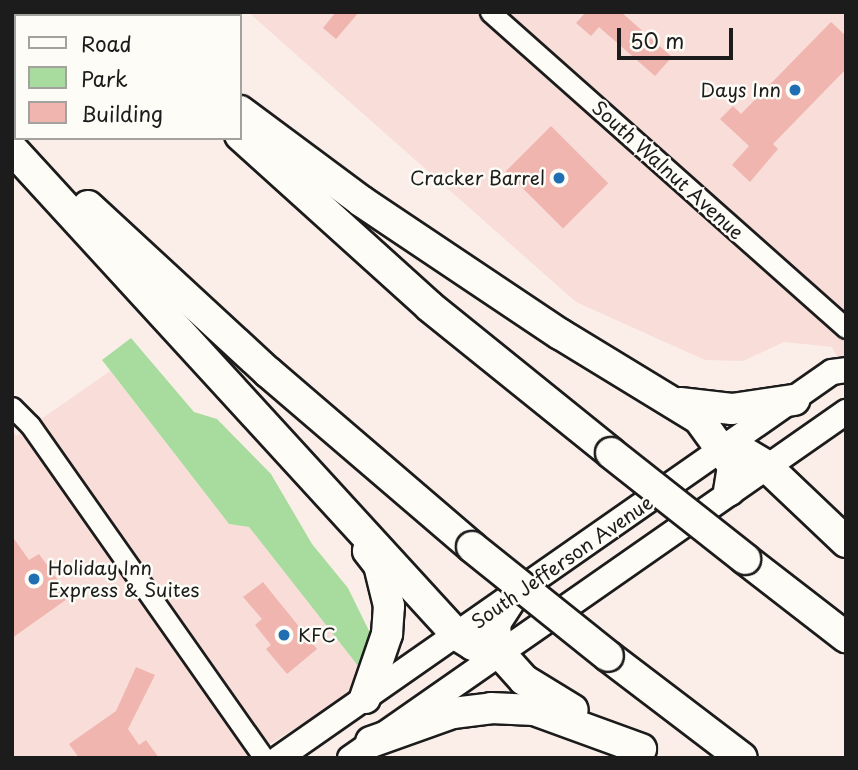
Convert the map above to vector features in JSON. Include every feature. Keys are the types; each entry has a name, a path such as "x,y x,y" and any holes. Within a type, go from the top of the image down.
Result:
{"highway":[{"path":"242,112 361,201 706,425 733,466 729,491"},
{"path":"242,137 429,306 846,637"},
{"path":"18,140 268,372 472,547 741,758"},
{"path":"12,149 335,505 457,635 499,653 538,690 649,753"},
{"path":"665,400 732,410 794,400"},
{"path":"724,450 742,452 765,465 846,542"},
{"path":"335,505 379,565 389,606 387,634 366,698"},
{"path":"499,653 492,632 498,615 512,597"},
{"path":"360,750 453,713 491,708 534,710 649,753"}],"main road":[{"name":"South Jefferson Avenue","path":"279,758 724,450 832,372 846,370"},
{"name":"South Jefferson Avenue","path":"360,750 765,465 846,412"}],"street":[{"name":"South Walnut Avenue","path":"491,12 846,328"},
{"path":"12,407 30,425 264,758"}],"shaded area":[{"path":"248,12 846,12 846,374 832,347 784,342 743,361 705,360 576,302"},
{"path":"110,371 229,524 249,527 366,676 347,696 247,758 12,758 12,432 17,436"}],"green space":[{"path":"131,338 194,412 217,419 271,474 312,544 348,588 374,641 366,676 249,527 229,524 102,360"}],"building":[{"path":"336,12 359,12 336,39 323,28"},
{"path":"586,12 621,12 672,57 655,76 599,27 591,36 576,23"},
{"name":"Days Inn","path":"831,22 846,36 846,69 773,144 778,149 750,182 732,165 749,146 720,119 733,106 741,114"},
{"name":"Cracker Barrel","path":"551,126 608,183 563,229 506,171"},
{"name":"Holiday Inn Express & Suites","path":"12,536 29,560 39,554 70,597 12,638"},
{"name":"KFC","path":"263,582 317,649 287,674 266,649 271,645 255,625 262,619 243,597"},
{"path":"136,667 155,675 128,729 139,745 146,740 159,758 79,758 69,744 116,711"}],"place":[{"name":"Days Inn","path":"795,90"},
{"name":"Cracker Barrel","path":"559,178"},
{"name":"Holiday Inn Express & Suites","path":"34,579"},
{"name":"KFC","path":"284,635"}]}
